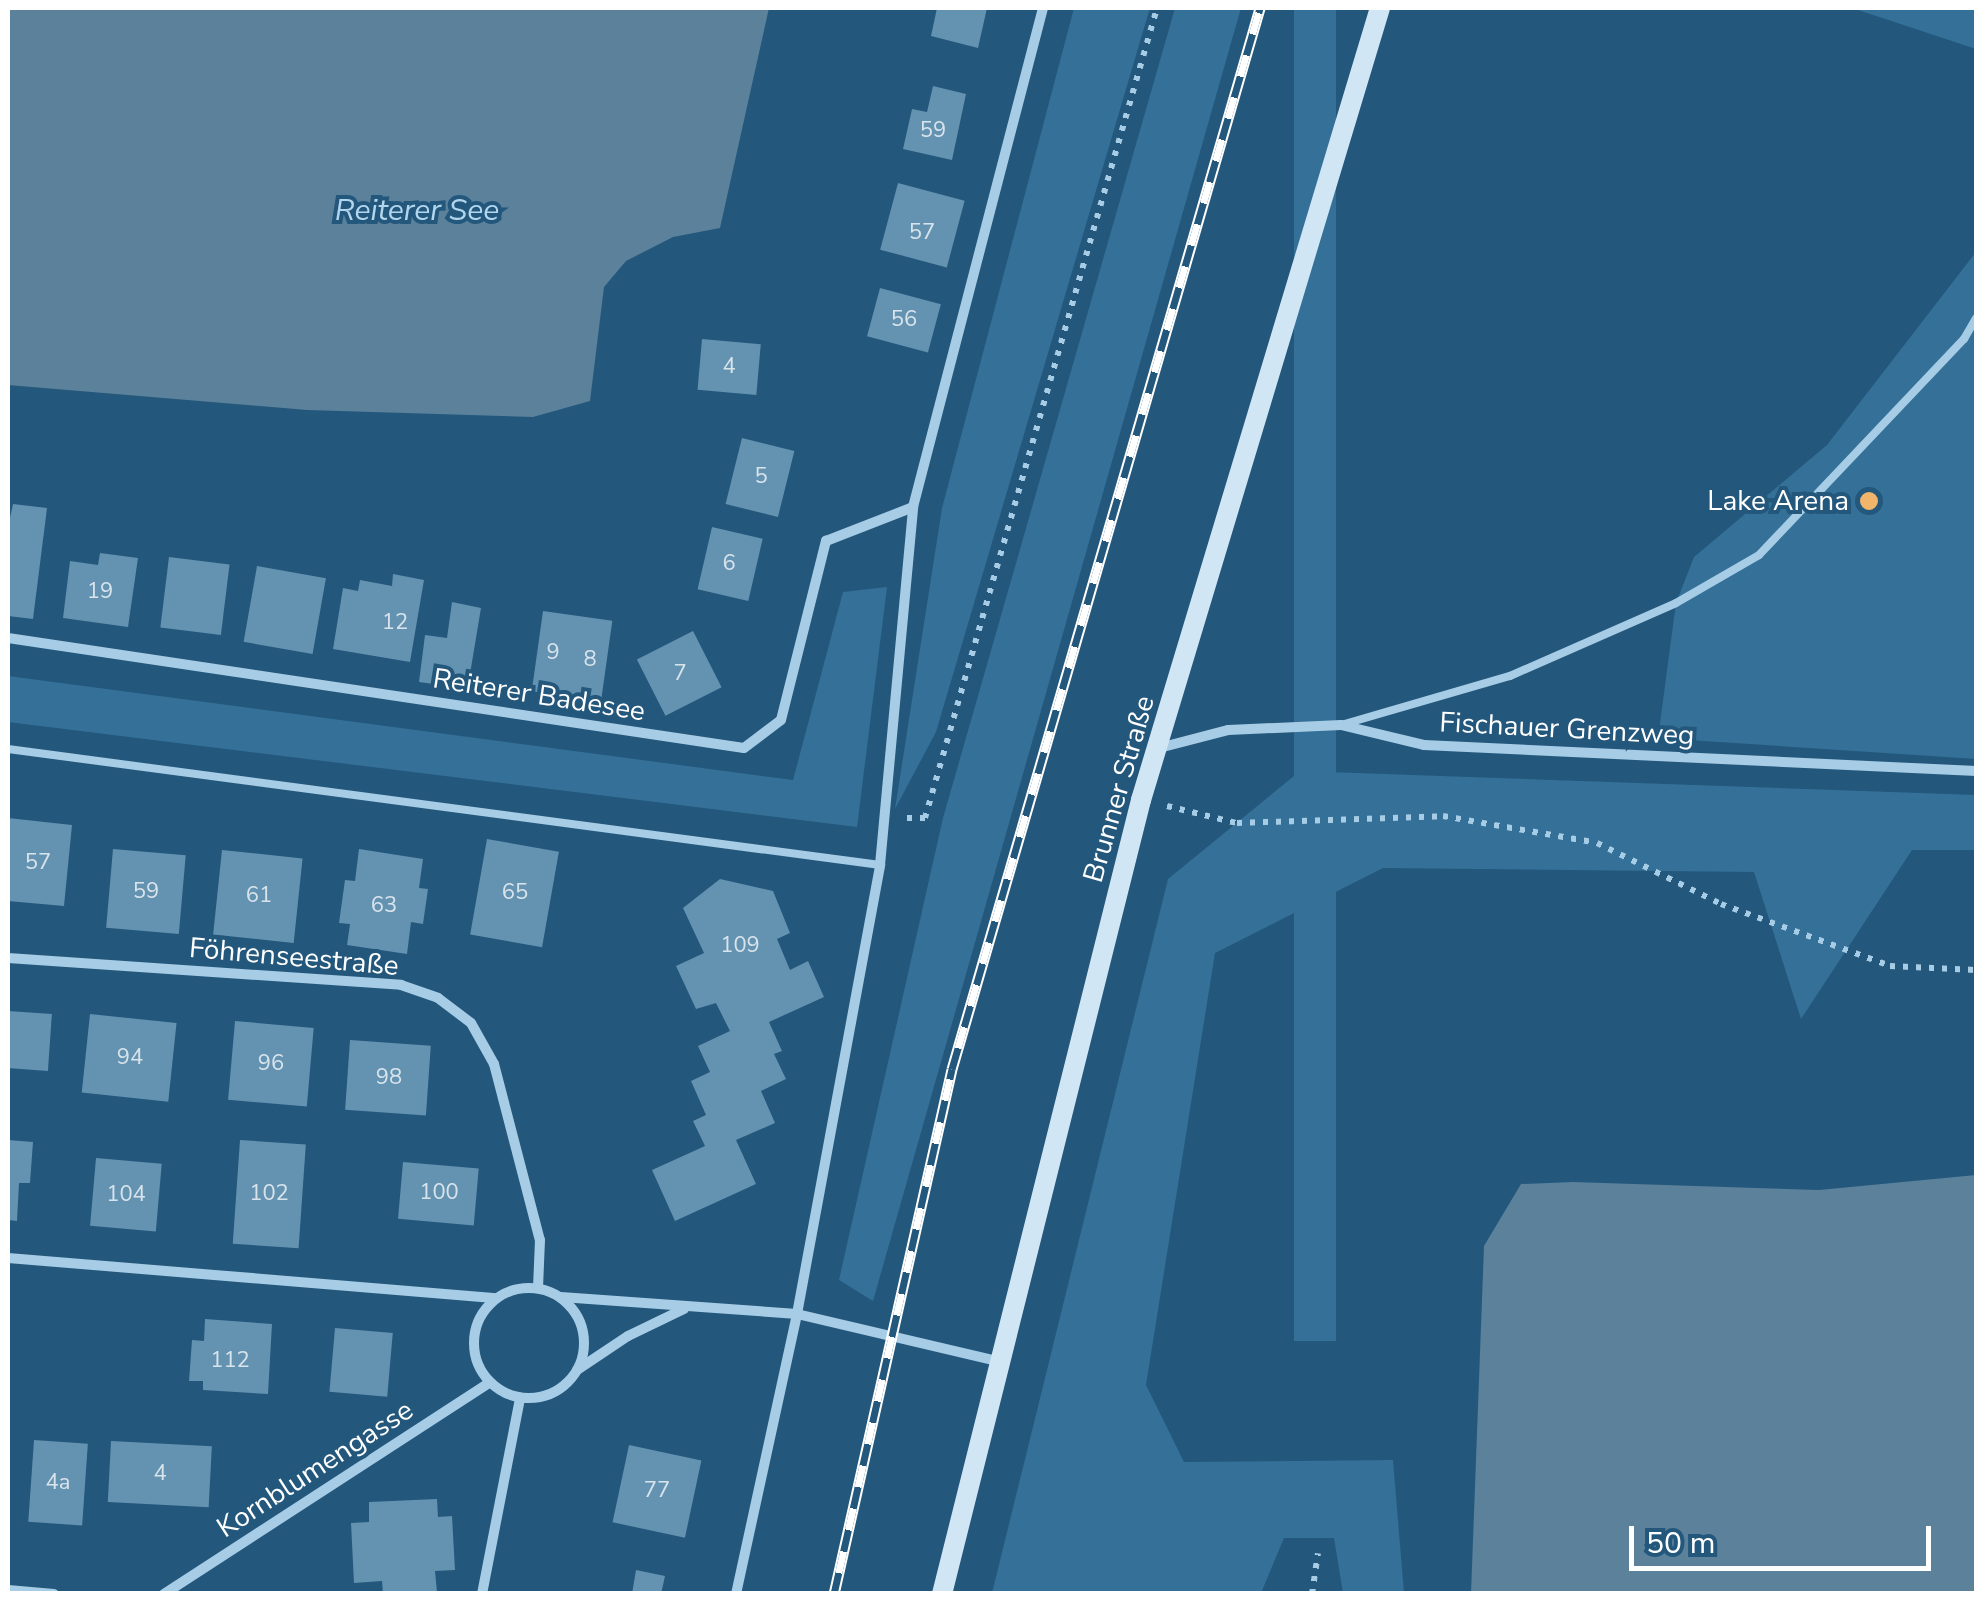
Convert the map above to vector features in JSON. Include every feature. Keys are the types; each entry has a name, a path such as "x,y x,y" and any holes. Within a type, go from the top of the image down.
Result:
{"main road":[{"name":"Brunner Straße","path":"942,1594 997,1361 1141,800 1380,8"}],"street":[{"path":"736,1594 797,1314 880,866 913,507 1043,8"},
{"name":"Reiterer Badesee","path":"8,638 744,748 782,720 826,541 913,507"},
{"name":"Fischauer Grenzweg","path":"1159,748 1228,730 1341,725 1424,745 1976,770"},
{"name":"Föhrenseestraße","path":"8,958 401,985 438,998 471,1023 494,1064 540,1240 538,1288"},
{"path":"8,1258 496,1298"},
{"path":"685,1309 628,1336 577,1370 554,1393 520,1398 490,1383 473,1348 482,1312 496,1298 524,1287 561,1297 685,1309 797,1314 997,1361"},
{"path":"561,1297 581,1322 583,1355 577,1370"},
{"name":"Kornblumengasse","path":"164,1594 490,1383"},
{"path":"482,1594 520,1398"},
{"path":"8,1590 54,1594"}],"lane":[{"path":"1341,725 1510,676 1676,603 1759,555 1964,339 1976,318"},
{"path":"8,749 880,866"}],"path":[{"path":"886,817 925,818 1157,8"},
{"path":"1141,800 1238,823 1443,816 1597,843 1721,904 1890,966 1976,970"},
{"path":"1312,1594 1318,1553"}],"shaded area":[{"path":"1074,8 1150,8 936,732 895,809 942,508"},
{"path":"1175,8 1241,8 873,1301 839,1280 943,818"},
{"path":"1294,8 1336,8 1336,1341 1294,1341"},
{"path":"1852,8 1976,8 1976,49"},
{"name":"Lake Arena","path":"1976,252 1976,759 1658,738 1676,603 1694,557 1827,445"},
{"path":"887,587 857,827 8,722 8,676 793,780 843,592"},
{"path":"1300,771 1976,795 1976,850 1912,850 1801,1019 1754,872 1383,868 1215,953 1146,1385 1184,1462 1393,1460 1404,1593 1343,1593 1334,1538 1284,1538 1261,1593 992,1593 1168,879"}],"water":[{"name":"Reiterer See","path":"8,8 769,8 720,228 673,237 626,261 604,287 590,401 533,417 307,410 8,385"},
{"path":"1976,1175 1976,1593 1471,1593 1484,1246 1521,1184 1573,1182 1819,1190"}],"building":[{"path":"937,8 987,8 978,48 931,36"},
{"path":"933,86 966,94 952,160 903,149 912,109 927,112"},
{"path":"898,183 965,201 947,268 880,250"},
{"path":"880,288 941,304 928,353 867,336"},
{"path":"702,339 761,344 756,395 698,390"},
{"path":"742,438 794,451 778,517 726,504"},
{"path":"13,504 47,508 33,619 8,616 8,527"},
{"path":"712,527 763,539 748,601 698,589"},
{"path":"100,553 138,558 128,627 63,618 70,561 98,565"},
{"path":"169,557 230,564 221,635 160,627"},
{"path":"257,566 326,578 313,654 244,642"},
{"path":"393,574 424,580 410,662 333,649 343,588 358,591 360,580 392,586"},
{"path":"452,602 481,608 469,680 441,675 441,685 419,682 425,635 447,638"},
{"path":"543,611 612,621 601,701 532,691"},
{"path":"693,631 722,687 665,716 637,660"},
{"path":"8,818 72,825 64,906 8,901"},
{"path":"487,839 559,852 542,947 470,935"},
{"path":"113,849 186,855 179,934 106,928"},
{"path":"359,849 423,859 419,888 428,889 423,924 411,922 407,954 347,945 350,924 339,923 345,880 355,881"},
{"path":"222,850 303,858 294,943 213,935"},
{"path":"720,879 773,891 790,933 777,939 790,970 808,961 824,997 769,1022 782,1051 774,1054 786,1079 761,1091 775,1123 736,1140 756,1184 675,1221 652,1170 705,1146 693,1121 706,1115 691,1081 710,1072 698,1046 730,1031 716,1003 696,1009 676,966 704,953 683,908"},
{"path":"8,1011 52,1014 48,1071 8,1068"},
{"path":"90,1014 177,1023 168,1102 82,1093"},
{"path":"235,1021 314,1028 307,1107 228,1100"},
{"path":"350,1040 431,1046 426,1115 345,1110"},
{"path":"8,1140 33,1142 30,1183 19,1183 17,1221 8,1220"},
{"path":"240,1140 306,1145 299,1248 233,1244"},
{"path":"96,1158 162,1164 156,1231 90,1226"},
{"path":"403,1162 479,1169 474,1225 398,1219"},
{"path":"205,1319 272,1324 268,1394 203,1390 203,1381 189,1381 192,1340 204,1341"},
{"path":"335,1328 393,1333 387,1397 329,1392"},
{"path":"34,1440 88,1444 82,1526 28,1522"},
{"path":"111,1441 212,1446 209,1507 108,1502"},
{"path":"629,1445 701,1460 685,1538 613,1522"},
{"path":"437,1499 438,1517 452,1516 455,1570 435,1571 437,1592 383,1594 382,1581 354,1583 351,1523 369,1522 369,1502"},
{"path":"636,1570 665,1576 661,1594 632,1594"}],"railway":[{"path":"834,1594 952,1069 1260,8"}],"place":[{"name":"Lake Arena","path":"1869,501"}]}
